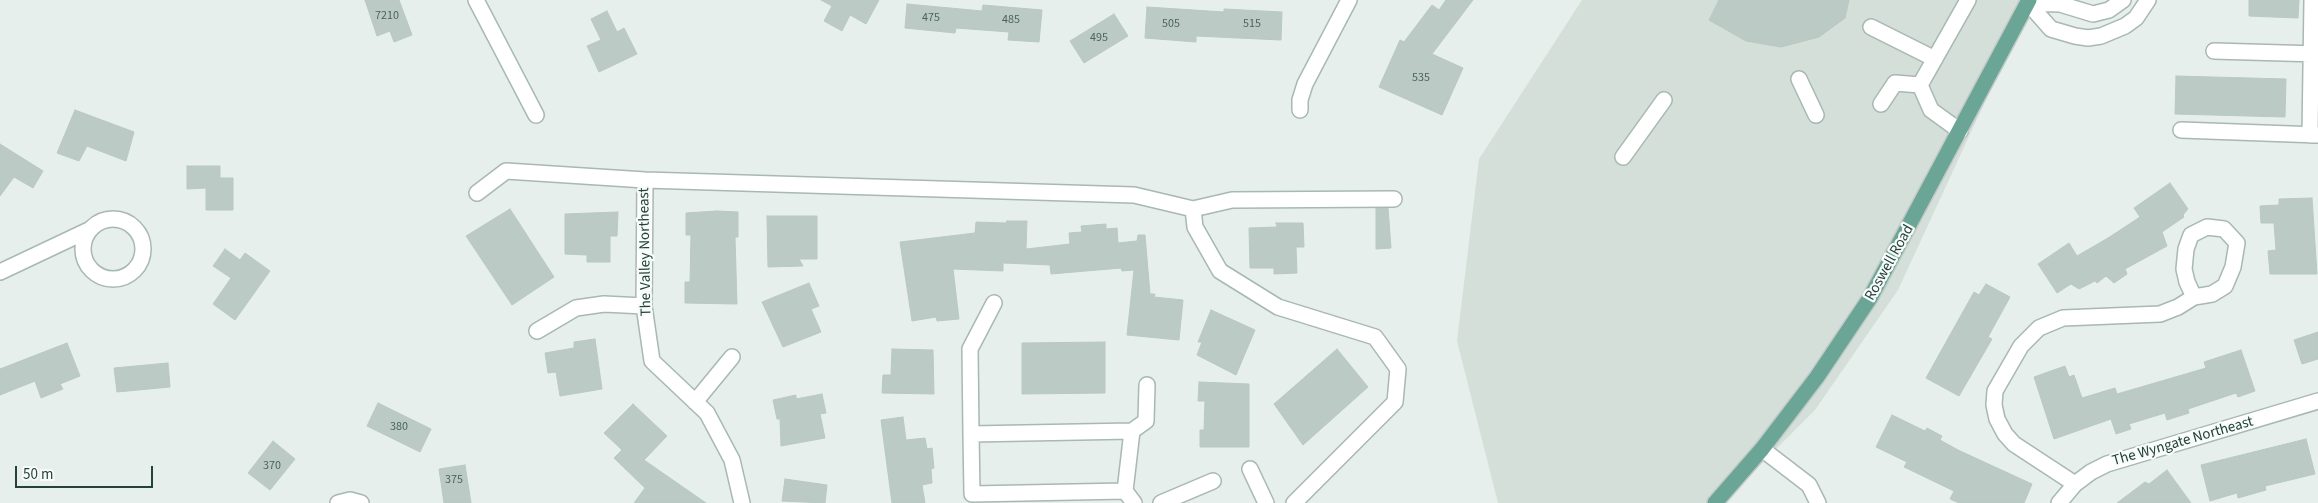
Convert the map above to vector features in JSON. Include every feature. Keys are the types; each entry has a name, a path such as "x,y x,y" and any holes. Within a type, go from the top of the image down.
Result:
{"main road":[{"name":"Roswell Road","path":"1716,503 1762,449 1817,377 1870,298 2029,1"}],"street":[{"path":"476,0 536,115"},
{"path":"1300,110 1300,100 1305,84 1349,0"},
{"path":"1920,85 1968,0"},
{"path":"2029,1 2060,4 2093,14 2109,10 2123,0"},
{"path":"2029,1 2051,29 2088,38 2101,36 2126,26 2136,18 2148,0"},
{"path":"2181,130 2314,135 2315,54 2312,0"},
{"path":"1871,27 1935,59"},
{"path":"2214,51 2315,54"},
{"path":"1799,79 1816,115"},
{"path":"1882,104 1895,83 1920,85"},
{"path":"1920,85 1931,110 1960,131"},
{"path":"1623,157 1664,100"},
{"path":"477,193 506,171 645,180 1134,195 1193,209 1232,200 1394,199"},
{"name":"The Valley Northeast","path":"645,180 644,306 652,361 707,413 732,460 742,503"},
{"path":"1193,209 1195,227 1220,271 1278,307 1375,337 1398,369 1395,402 1294,503"},
{"path":"0,272 109,219 120,220 133,227 142,239 144,250 142,260 136,269 129,275 111,279 94,272 88,265 83,247 85,238 91,229"},
{"path":"2074,484 2014,444 2005,434 1997,419 1994,404 1996,392 2021,346 2039,328 2063,318 2160,314 2194,297 2212,294 2225,286 2233,267 2237,243 2224,229 2207,227 2191,235 2186,249 2184,269 2187,282 2194,297"},
{"path":"994,303 970,350 972,494 1130,497 1132,431"},
{"path":"537,331 576,308 604,304 644,306"},
{"path":"695,402 732,357"},
{"path":"971,434 1132,431 1146,421 1147,385"},
{"name":"The Wyngate Northeast","path":"2059,503 2074,484 2091,472 2108,464 2318,400"},
{"path":"1762,449 1809,485 1818,503"},
{"path":"1250,469 1266,503"},
{"path":"1161,503 1213,481"},
{"path":"338,503 350,500 361,503"}],"shaded area":[{"path":"1582,0 2032,0 1898,290 1815,410 1722,503 1498,503 1457,341 1479,159"}],"building":[{"path":"365,0 399,0 412,35 394,42 390,31 377,36"},
{"path":"821,0 879,0 866,24 850,15 842,31 824,21 832,6"},
{"path":"1446,0 1473,0 1432,54 1463,68 1442,115 1379,87 1400,40 1404,42 1432,5 1439,10"},
{"path":"1719,0 1849,0 1845,18 1819,37 1781,47 1746,41 1709,20"},
{"path":"2249,0 2299,0 2298,18 2249,16"},
{"path":"907,4 982,11 983,5 1042,10 1039,42 1008,40 1009,32 956,28 955,33 905,28"},
{"path":"1147,7 1224,12 1224,9 1282,12 1281,40 1196,36 1196,42 1145,38"},
{"path":"607,11 617,32 624,28 637,54 599,72 587,46 601,40 591,19"},
{"path":"1114,14 1128,36 1084,63 1070,41"},
{"path":"2176,76 2286,79 2285,117 2175,114"},
{"path":"75,110 134,132 126,161 87,146 79,161 57,153"},
{"path":"0,144 43,171 33,188 14,177 0,196"},
{"path":"187,166 220,166 220,178 233,178 233,210 206,210 206,188 187,189"},
{"path":"2170,183 2188,209 2183,215 2184,217 2162,232 2167,246 2125,269 2127,274 2114,283 2106,276 2097,283 2095,281 2079,289 2071,284 2057,293 2038,264 2069,243 2077,256 2108,238 2140,217 2134,208"},
{"path":"2312,198 2317,274 2270,274 2268,251 2276,250 2274,223 2261,223 2260,206 2279,205 2279,199"},
{"path":"1376,208 1388,208 1391,248 1376,249"},
{"path":"510,209 554,277 512,305 466,236"},
{"path":"618,212 617,236 610,236 610,262 587,262 587,255 565,254 565,214"},
{"path":"738,212 738,237 735,237 737,304 685,303 685,282 690,282 691,235 686,235 686,213"},
{"path":"767,216 817,216 817,259 799,259 803,266 768,267"},
{"path":"1007,221 1027,221 1026,249 1070,244 1069,233 1082,232 1081,226 1106,224 1106,229 1117,228 1118,243 1137,241 1138,235 1145,235 1150,294 1155,294 1154,297 1183,300 1179,340 1127,335 1134,270 1122,271 1121,268 1051,274 1050,265 1003,263 1003,271 953,269 959,319 937,321 936,317 912,321 900,242 975,233 976,222 1006,223"},
{"path":"1276,223 1303,223 1304,247 1296,247 1297,273 1274,274 1274,268 1250,268 1249,228 1277,227"},
{"path":"225,249 240,260 245,253 270,271 235,320 213,304 231,278 213,266"},
{"path":"809,283 819,306 811,309 821,332 783,347 762,302"},
{"path":"1986,284 2010,297 1988,337 1992,339 1959,396 1926,378 1974,292 1979,295"},
{"path":"1211,310 1255,330 1236,375 1197,355 1202,342 1198,342"},
{"path":"2318,332 2318,359 2302,364 2294,340"},
{"path":"595,339 602,389 560,396 556,372 548,373 545,353 574,348 574,342"},
{"path":"1105,342 1105,393 1022,394 1022,343"},
{"path":"67,343 80,376 60,384 63,389 41,398 35,381 0,395 0,369"},
{"path":"892,349 933,350 934,394 882,393 883,375 891,375"},
{"path":"1337,349 1368,387 1303,445 1274,404"},
{"path":"2241,350 2255,391 2238,397 2236,393 2188,409 2189,413 2167,420 2165,413 2129,424 2131,429 2116,434 2111,419 2054,439 2034,377 2065,366 2069,377 2074,375 2082,398 2115,388 2117,394 2206,368 2204,362"},
{"path":"168,363 170,387 117,392 114,368"},
{"path":"1199,382 1249,384 1249,447 1200,447 1200,430 1204,430 1205,401 1198,401"},
{"path":"822,394 826,413 820,414 825,438 781,446 780,419 777,419 773,400 796,395 796,399"},
{"path":"378,403 431,429 420,452 367,426"},
{"path":"633,404 667,436 644,460 706,503 634,503 645,488 614,458 622,450 604,433"},
{"path":"1892,415 1925,431 1927,428 1942,436 1940,440 1958,450 2032,484 2024,503 1959,503 1950,499 1954,491 1904,467 1907,462 1876,447"},
{"path":"903,417 906,440 925,438 927,449 932,448 934,468 931,469 932,483 922,485 925,503 892,503 881,420"},
{"path":"2306,439 2315,474 2265,486 2266,490 2238,498 2237,493 2210,501 2201,465"},
{"path":"273,441 295,459 270,490 248,473"},
{"path":"465,465 471,503 444,503 439,469"},
{"path":"2167,470 2191,503 2117,503 2145,482 2149,484"},
{"path":"785,479 827,485 825,503 782,501"}]}
